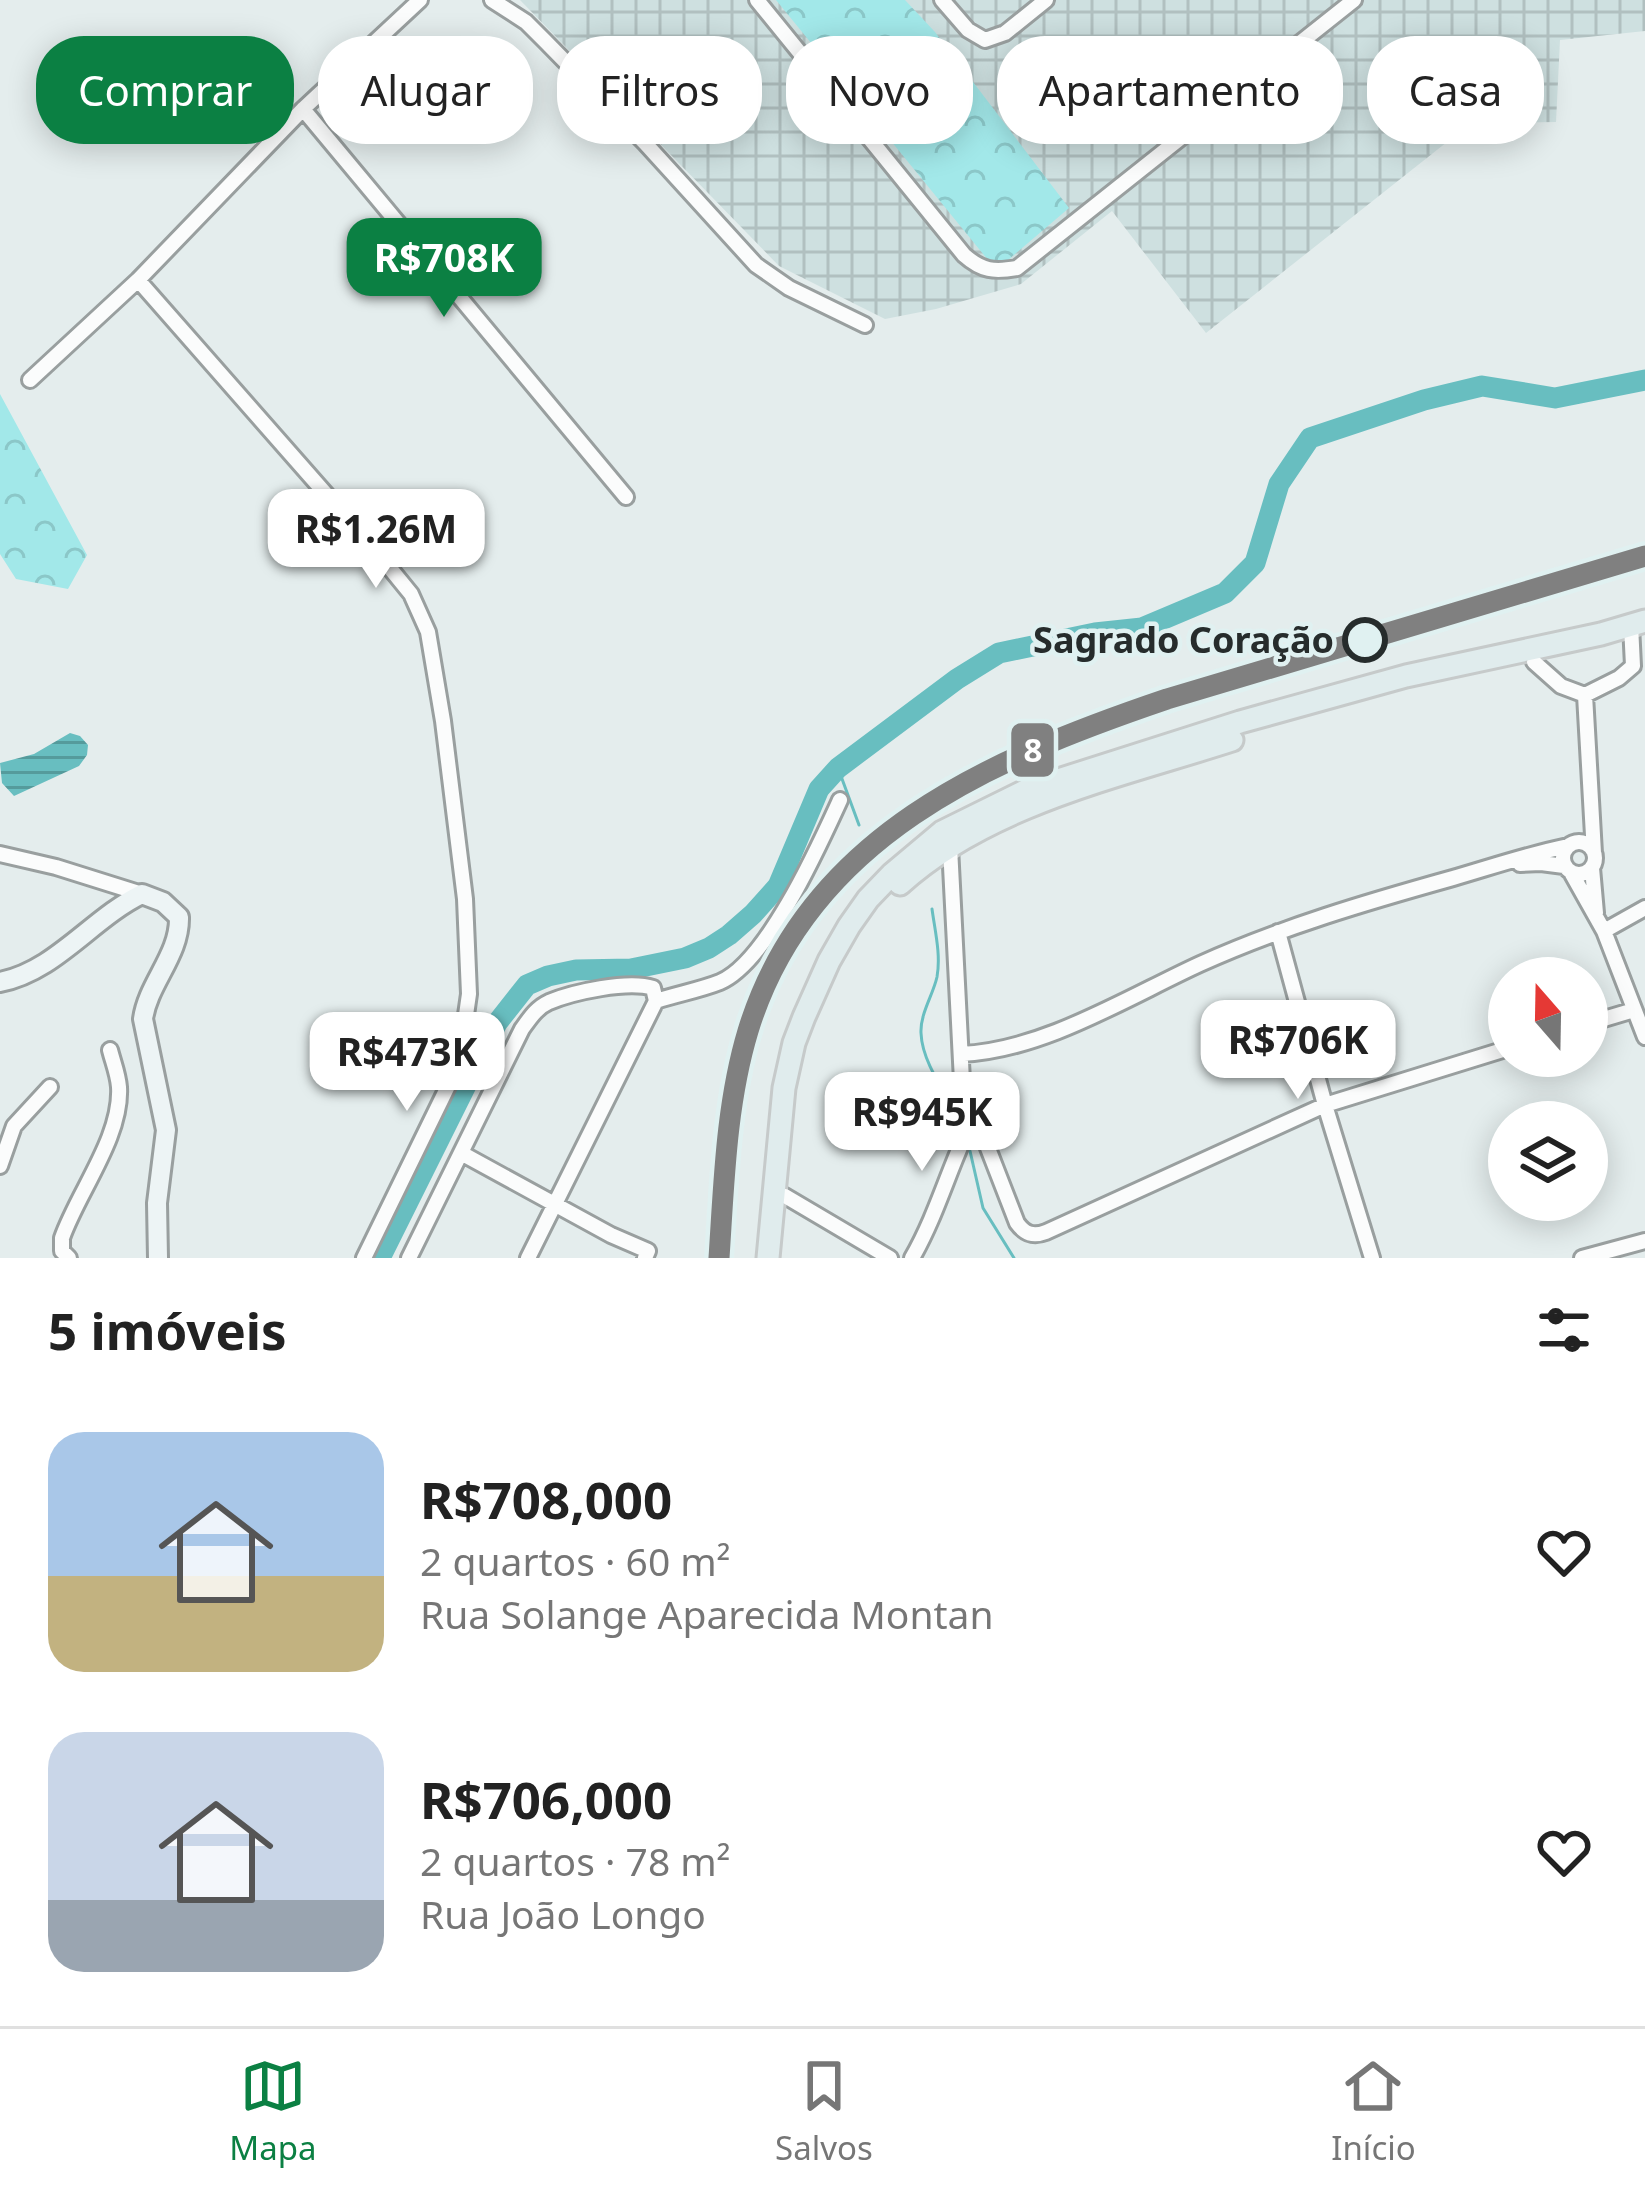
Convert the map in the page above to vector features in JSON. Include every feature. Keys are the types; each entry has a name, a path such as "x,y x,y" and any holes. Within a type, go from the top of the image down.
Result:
{"main road":[{"path":"769,1258 788,1064 799,1030 830,961 868,899 942,832 1022,792 1240,722 1406,676 1557,642 1638,630"},
{"path":"780,1258 799,1070 819,1010 846,957 903,881 998,819 1059,796 1242,737 1410,690 1534,662 1638,630"},
{"path":"1534,662 1557,642"},
{"path":"950,847 954,836 1022,792"},
{"path":"0,982 39,968 118,906 142,894 173,908 179,917 143,1019 166,1130 157,1203 158,1258"}],"street":[{"path":"30,380 138,280 303,109 420,0"},
{"path":"492,0 546,42 756,265 789,288 865,326"},
{"path":"757,0 964,255 979,268 996,272 1017,268 1354,0"},
{"path":"942,0 968,30 985,40 1005,33 1046,0"},
{"path":"303,109 626,497"},
{"path":"138,280 376,550 410,594 428,632 465,899 469,994 451,1080 364,1258"},
{"path":"1534,662 1561,686 1585,695 1639,667 1638,630"},
{"path":"1585,695 1601,924"},
{"path":"1590,789 1582,827 1563,856 1601,924 1645,1037"},
{"path":"656,1001 723,981 747,963 772,928 840,800"},
{"path":"961,1054 980,1054 1033,1039 1116,1007 1200,964 1336,911 1570,845 1583,843 1593,861"},
{"path":"950,847 962,1081 1021,1228 1034,1235 1325,1105 1488,1055"},
{"path":"0,854 142,894"},
{"path":"1503,864 1541,863 1583,874 1593,861"},
{"path":"1601,924 1645,908"},
{"path":"1278,932 1372,1258"},
{"path":"409,1258 533,1013 546,1003 566,998 633,985 653,988 656,1001 528,1258"},
{"path":"1608,1018 1634,1010"},
{"path":"69,1258 62,1251 62,1238 107,1142 119,1099 110,1050"},
{"path":"0,1166 14,1126 50,1087"},
{"path":"912,1258 975,1114"},
{"path":"460,1154 646,1254"},
{"path":"785,1196 890,1258"},
{"path":"1582,1258 1645,1241"}],"shaded area":[{"path":"520,0 1645,0 1645,31 1560,40 1556,122 1544,122 1544,36 1367,36 1367,144 1444,144 1206,333 1112,211 1021,284 885,319 779,266 660,144 762,144 762,36 557,38"},
{"path":"70,733 88,745 79,766 14,796 2,783 0,763 34,754"}],"green space":[{"path":"776,0 905,0 938,36 805,36"},
{"path":"973,82 997,113 997,144 1020,144 1069,208 1008,260 988,260 893,144 973,144"},
{"path":"0,394 87,555 68,589 16,579 0,554"}],"waterway":[{"path":"380,1258 497,1023 527,985 576,970 631,969 685,958 729,935 778,886 819,789 838,768 957,679 999,653 1142,628 1225,593 1255,563 1279,484 1310,438 1482,386 1555,398 1645,380"},
{"path":"838,768 859,825"},
{"path":"932,909 938,969 923,1019 922,1043 956,1112"},
{"path":"970,1151 983,1208 1014,1258"}],"transit line":[{"name":"8","path":"719,1258 735,1087 748,1031 776,963 813,906 860,857 913,815 1035,749 1167,699 1645,556"}],"place":[{"name":"Sagrado Coração","path":"1365,640"}]}
